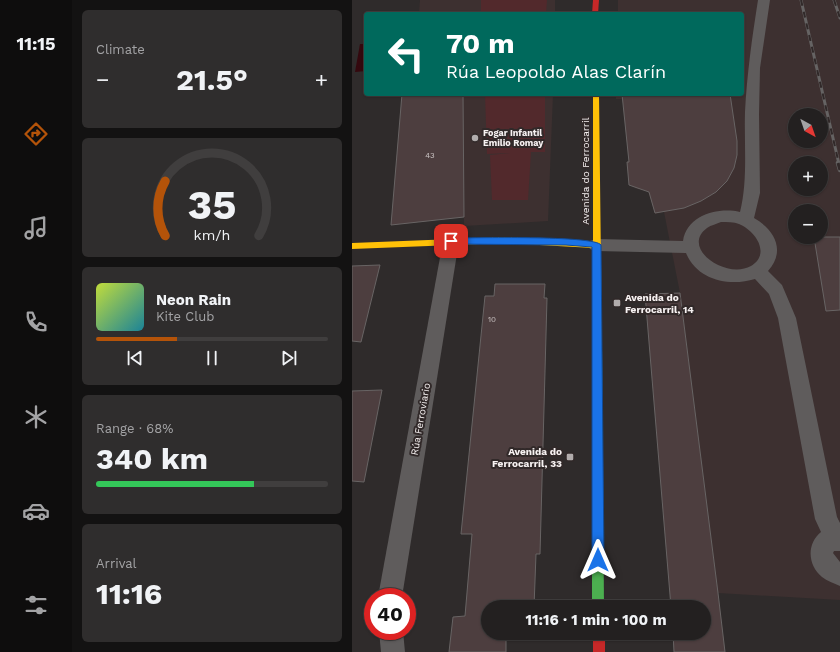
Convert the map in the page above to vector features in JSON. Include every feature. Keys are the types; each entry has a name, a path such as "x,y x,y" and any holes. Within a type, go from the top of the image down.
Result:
{"street":[{"path":"595,12 596,0"},
{"name":"Avenida do Ferrocarril","path":"596,96 598,600"},
{"path":"352,246 451,241 566,242 596,245"},
{"path":"599,640 599,652"}],"lane":[{"path":"746,220 752,193 752,114 754,68 764,0"},
{"path":"720,216 733,216 746,220 756,226 764,234 769,244 770,254 766,263 758,271 733,277 720,275 708,269 698,261 692,252 690,242 692,232 699,224 708,219 720,216"},
{"name":"Rúa Ferroviario","path":"392,588 451,241"},
{"path":"596,245 691,247"},
{"path":"758,271 776,290 787,318 826,519 838,539"},
{"path":"838,539 830,539 823,545 822,556 828,568 840,574"},
{"path":"391,640 392,652"}],"shaded area":[{"path":"420,0 555,0 555,12 419,12"},
{"path":"481,0 547,0 546,12 481,12"},
{"path":"618,0 840,0 840,600 718,593 680,293 664,212 655,214 648,191 637,189 631,186 629,182 627,162 629,161 623,99 616,99 616,96 744,96 744,12 618,12"},
{"path":"360,44 364,44 364,71 355,72"},
{"name":"Fogar Infantil Emilio Romay","path":"402,96 553,96 548,221 464,226 464,217 391,225"},
{"path":"485,96 545,96 545,152 531,152 528,200 492,200 490,155 510,153 487,154"}],"building":[{"path":"402,96 463,96 464,217 391,225"},
{"path":"622,96 730,96 737,141 737,155 734,168 727,181 716,192 701,201 684,208 655,213 649,192 629,185 627,162 629,162"},
{"path":"828,237 840,237 840,310 826,311 815,244 828,244"},
{"path":"380,265 361,342 352,341 352,266"},
{"path":"495,284 545,284 544,298 547,298 540,554 536,554 534,600 481,600 481,640 506,640 506,652 449,652 453,617 465,616 472,534 461,534 485,296 494,296"},
{"path":"680,293 725,652 674,652 673,640 711,640 711,600 670,600 645,294"},
{"path":"382,390 364,482 352,481 352,391"}],"railway":[{"path":"801,0 839,164"},
{"path":"834,0 840,18"},
{"path":"838,163 840,170"}],"traffic: fast":[{"path":"597,347 598,600"}],"traffic: slow":[{"path":"596,96 597,347"},
{"path":"352,246 505,240 596,245"}],"traffic: jam":[{"path":"595,12 596,0"},
{"path":"599,640 599,652"}],"place":[{"name":"Fogar Infantil Emilio Romay","path":"475,138"},
{"name":"Avenida do Ferrocarril, 14","path":"617,303"},
{"name":"Avenida do Ferrocarril, 33","path":"570,457"}],"route":[{"path":"451,241 566,242 596,245 598,560"}]}
